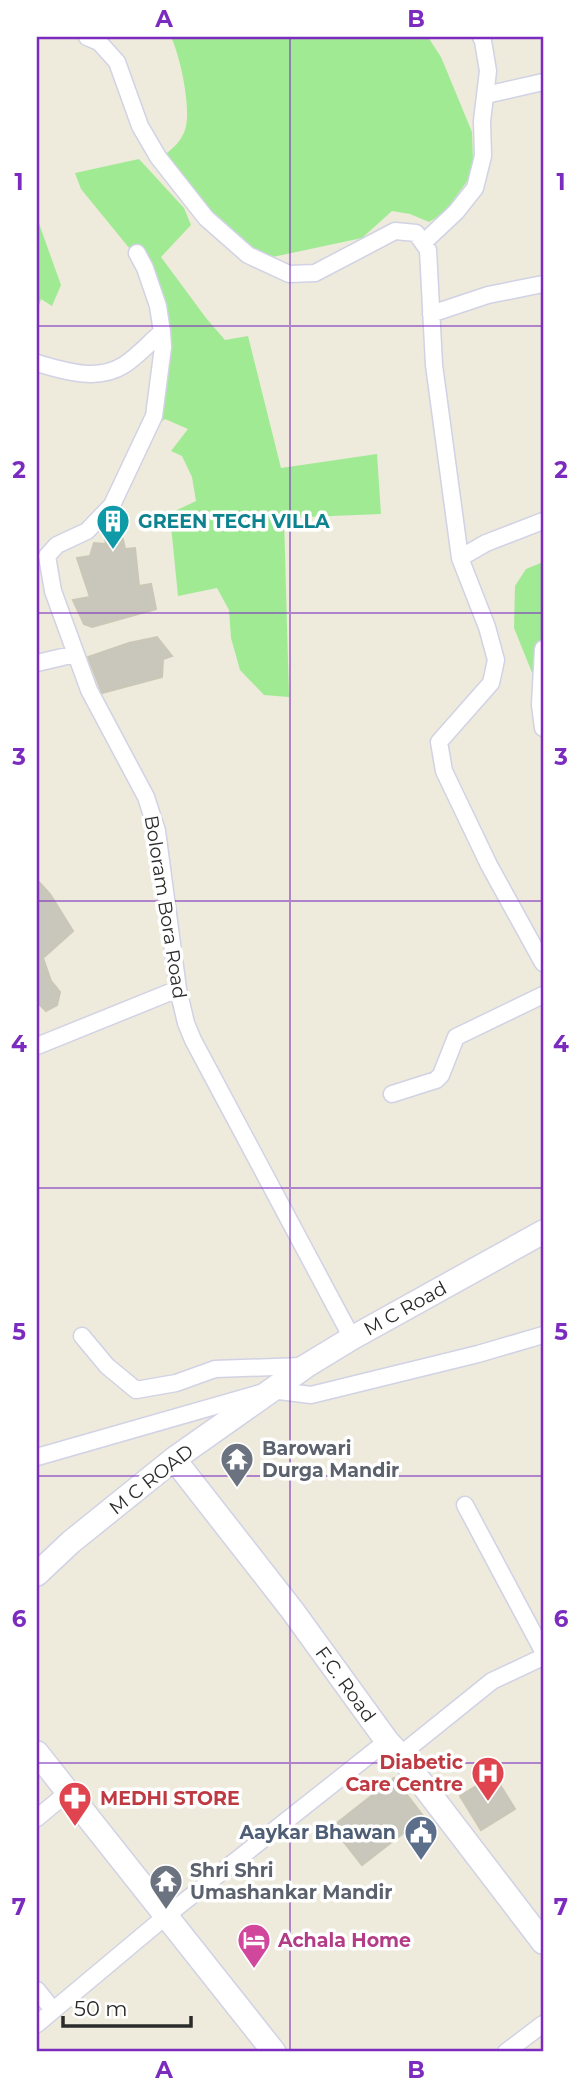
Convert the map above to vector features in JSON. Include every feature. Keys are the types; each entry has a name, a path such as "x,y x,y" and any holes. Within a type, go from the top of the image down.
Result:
{"street":[{"path":"87,37 99,42 117,62 146,140 158,157 206,218 248,255 289,274 315,273 395,231 416,233 428,250 434,365 460,558 487,627 496,660 491,683 439,742 444,771 489,865 543,962"},
{"path":"423,243 456,212 475,188 483,156 482,121 488,71 481,37"},
{"path":"486,95 543,82"},
{"name":"Boloram Bora Road","path":"137,253 158,306 162,332 163,347 153,416 113,505 87,531 57,545 47,556 53,591 89,690 152,811 178,989 186,1023 197,1049 352,1338"},
{"path":"431,314 488,295 543,284"},
{"path":"37,363 87,375 106,372 123,366 162,332"},
{"path":"460,558 486,543 543,521"},
{"path":"543,649 540,705 543,728"},
{"path":"37,663 75,654"},
{"path":"37,1046 178,989"},
{"path":"392,1094 436,1080 442,1075 456,1037 543,995"},
{"name":"M C Road","path":"271,1390 352,1338 543,1232"},
{"path":"37,1457 271,1390 311,1395 478,1354 543,1335"},
{"path":"82,1336 107,1366 136,1390 176,1383 215,1369 306,1366"},
{"name":"M C ROAD","path":"37,1574 71,1542 174,1459 271,1390"},
{"name":"F.C. Road","path":"174,1459 543,1942"},
{"path":"465,1505 543,1651"},
{"path":"37,2024 166,1916 394,1748 492,1681 543,1657"},
{"path":"37,1753 274,2052"},
{"path":"37,1818 67,1793"},
{"path":"37,1990 53,2010"},
{"path":"506,2052 543,2024"}],"green space":[{"path":"171,37 428,37 441,57 472,132 473,160 468,180 444,213 429,222 410,214 392,211 362,238 268,258 229,243 164,155 181,138 187,121 184,83"},
{"path":"139,159 184,208 191,225 161,257 225,340 248,336 281,468 377,454 381,514 284,518 289,697 264,695 240,670 231,638 229,610 217,588 178,596 171,526 175,511 196,501 192,477 182,456 171,451 188,429 165,419 149,431 167,364 143,265 81,189 75,173"},
{"path":"37,218 61,285 52,306 41,299 37,312"},
{"path":"543,562 543,680 535,680 514,628 515,586 526,569"}],"building":[{"path":"121,531 125,549 135,548 139,586 151,584 156,609 92,627 84,624 73,600 90,597 77,558 90,556 94,543 106,544 105,538"},
{"path":"157,637 172,656 163,659 162,677 102,693 88,657"},
{"path":"37,880 50,894 73,931 43,958 51,981 60,992 57,1005 46,1011 37,1002"},
{"name":"Diabetic Care Centre","path":"494,1775 515,1809 481,1830 460,1796"},
{"path":"394,1778 424,1817 362,1865 332,1827"}],"place":[{"name":"GREEN TECH VILLA","path":"113,551"},
{"name":"Barowari Durga Mandir","path":"237,1489"},
{"name":"Diabetic Care Centre","path":"488,1803"},
{"name":"MEDHI STORE","path":"75,1828"},
{"name":"Aaykar Bhawan","path":"421,1862"},
{"name":"Shri Shri Umashankar Mandir","path":"166,1911"},
{"name":"Achala Home","path":"254,1970"}]}
